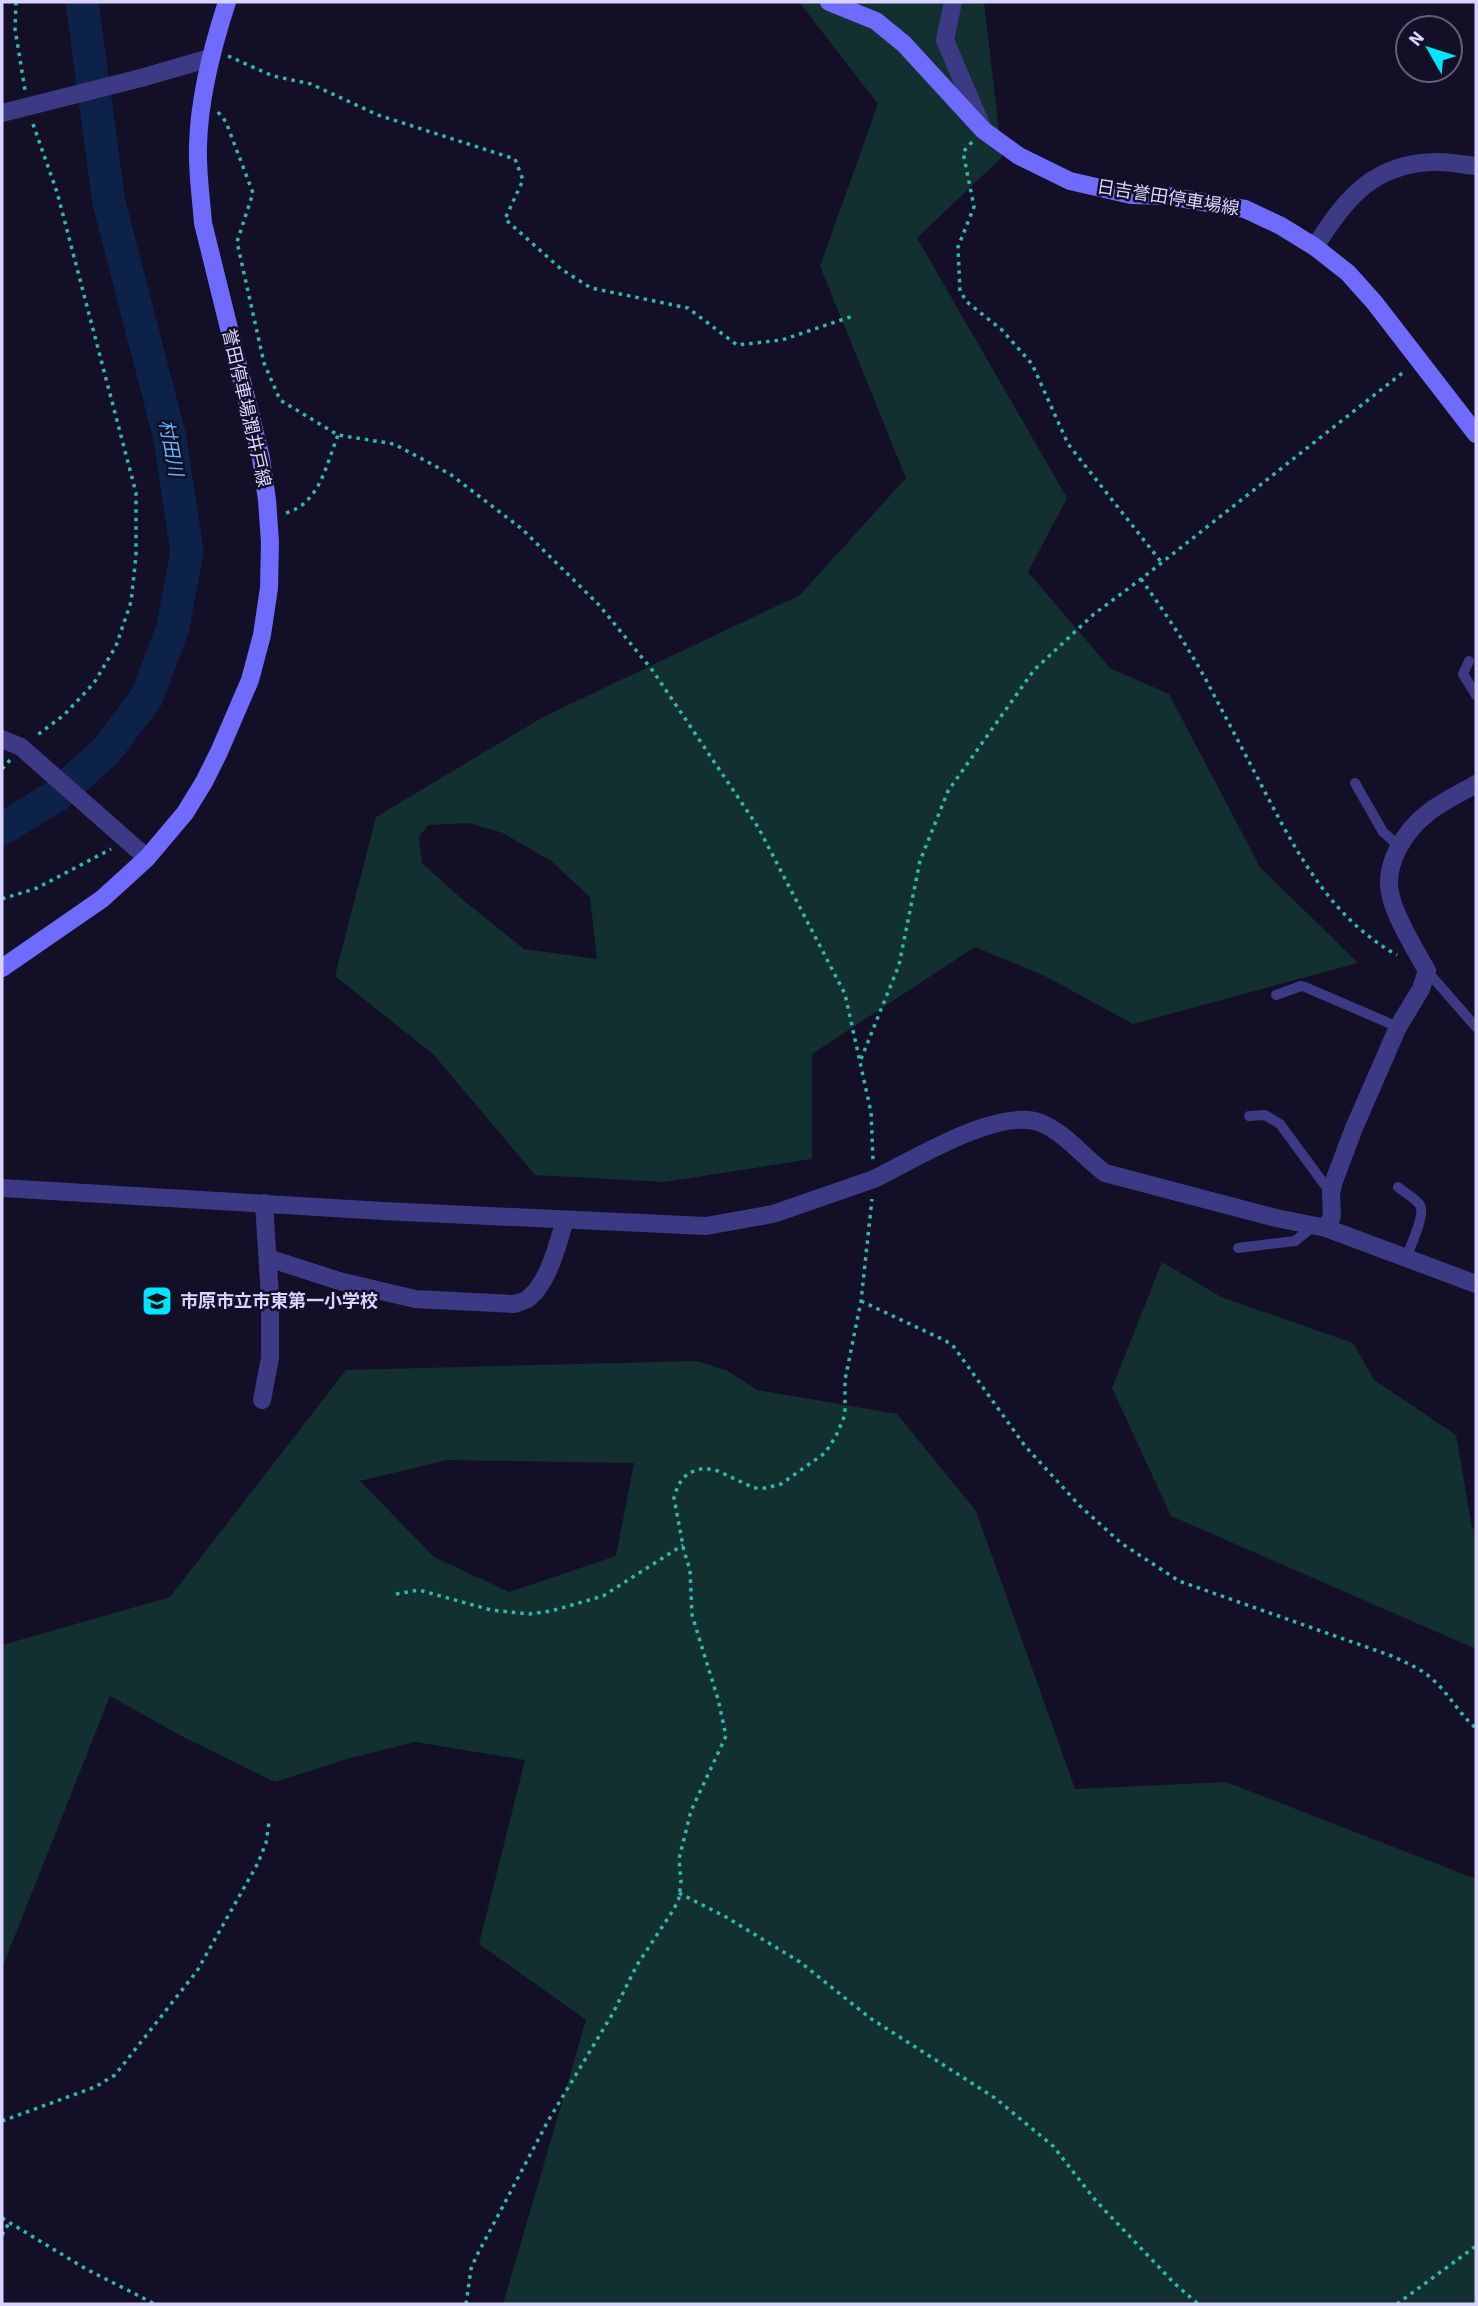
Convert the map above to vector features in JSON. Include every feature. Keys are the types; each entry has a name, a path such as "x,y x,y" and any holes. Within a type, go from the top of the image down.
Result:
{"main road":[{"name":"誉田停車場潤井戸線","path":"2,968 102,899 147,858 185,813 204,782 250,680 262,635 269,588 268,518 261,458 203,223 198,146 211,53 228,2"},
{"name":"日吉誉田停車場線","path":"829,2 876,21 904,44 983,130 1019,156 1070,181 1130,195 1167,196 1245,209 1281,226 1315,247 1348,273 1399,332 1476,433"}],"street":[{"path":"953,2 946,40 983,130"},
{"path":"2,113 141,78 211,53"},
{"path":"1315,247 1334,217 1361,187 1398,167 1438,162 1476,166"},
{"path":"2,739 21,747 115,838 147,858"},
{"path":"1320,1227 1332,1216 1331,1194 1354,1128 1398,1027 1421,989 1427,971 1390,896 1391,870 1399,846 1417,821 1476,784"},
{"path":"2,1188 706,1226 773,1214 874,1179 995,1122 1028,1119 1063,1135 1105,1173 1320,1227 1476,1284"},
{"path":"262,1400 270,1358 271,1297 264,1203"},
{"path":"268,1258 339,1281 415,1299 514,1304 528,1299 537,1289 553,1258 565,1220"}],"lane":[{"path":"1469,661 1463,674 1476,695"},
{"path":"1355,783 1383,832 1399,846"},
{"path":"1427,971 1476,1027"},
{"path":"1276,995 1305,987 1398,1027"},
{"path":"1249,1116 1265,1115 1280,1124 1331,1194"},
{"path":"1398,1187 1422,1209 1406,1258"},
{"path":"1238,1248 1295,1241 1320,1227"}],"path":[{"path":"16,2 15,29 27,107 57,192 136,493 136,556 131,602 116,646 94,683 64,715 21,747"},
{"path":"211,53 273,76 311,84 378,115 515,159 523,180 505,219 561,269 591,288 688,307 737,345 782,340 853,316"},
{"path":"204,94 226,122 253,193 237,243 264,363 280,400 338,435 394,444 450,474 522,530 598,605 653,671 758,827 845,994 871,1112 874,1179 861,1301 845,1380 845,1415 825,1454 782,1484 754,1488 711,1470 697,1469 688,1473 678,1485 674,1498 690,1570 692,1615 718,1699 726,1736 691,1811 679,1859 680,1893 674,1909 636,1965 612,2013 548,2121 476,2257 471,2269 466,2304"},
{"path":"983,130 963,152 974,207 958,247 960,291 967,302 1002,330 1032,364 1068,444 1162,563"},
{"path":"860,1060 899,965 920,861 948,791 1034,670 1094,614 1418,360"},
{"path":"268,518 299,509 316,493 338,435"},
{"path":"1141,579 1203,674 1291,841 1320,886 1345,916 1366,935 1427,971"},
{"path":"2,900 37,888 115,838"},
{"path":"861,1301 946,1341 954,1348 1025,1446 1080,1506 1121,1543 1179,1581 1392,1656 1421,1670 1433,1679 1462,1716 1476,1728"},
{"path":"396,1594 419,1590 491,1610 529,1614 551,1611 603,1596 683,1545"},
{"path":"2,2121 95,2087 114,2075 197,1971 258,1863 266,1843 269,1822"},
{"path":"680,1893 726,1917 800,1962 870,2018 995,2098 1053,2146 1096,2201 1174,2283 1198,2304"},
{"path":"2,2218 86,2269 155,2304"},
{"path":"2,2235 9,2223"},
{"path":"1397,2304 1476,2246"}],"green space":[{"path":"799,2 984,2 1002,157 917,238 1067,498 1028,572 1110,668 1169,694 1260,867 1358,963 1133,1024 1045,976 975,947 812,1054 812,1159 664,1182 535,1175 434,1055 335,976 376,817 543,717 800,595 906,478 820,266 878,104","holes":["468,823 503,833 551,861 590,897 597,959 524,949 422,863 419,837 428,825"]},
{"path":"1162,1262 1221,1297 1353,1343 1374,1380 1456,1435 1472,1528 1476,1530 1476,1649 1171,1516 1112,1388"},
{"path":"697,1361 728,1371 757,1390 897,1414 976,1511 1075,1789 1226,1782 1476,1879 1476,2304 503,2304 586,2020 479,1944 525,1760 415,1742 347,1759 275,1782 185,1738 110,1696 2,1968 2,1645 170,1597 346,1370","holes":["447,1460 634,1463 616,1556 509,1592 434,1557 360,1481"]}],"waterway":[{"name":"村田川","path":"2,829 56,796 106,751 147,697 173,627 187,552 170,438 109,203 82,2"}],"place":[{"name":"市原市立市東第一小学校","path":"157,1301"}]}
